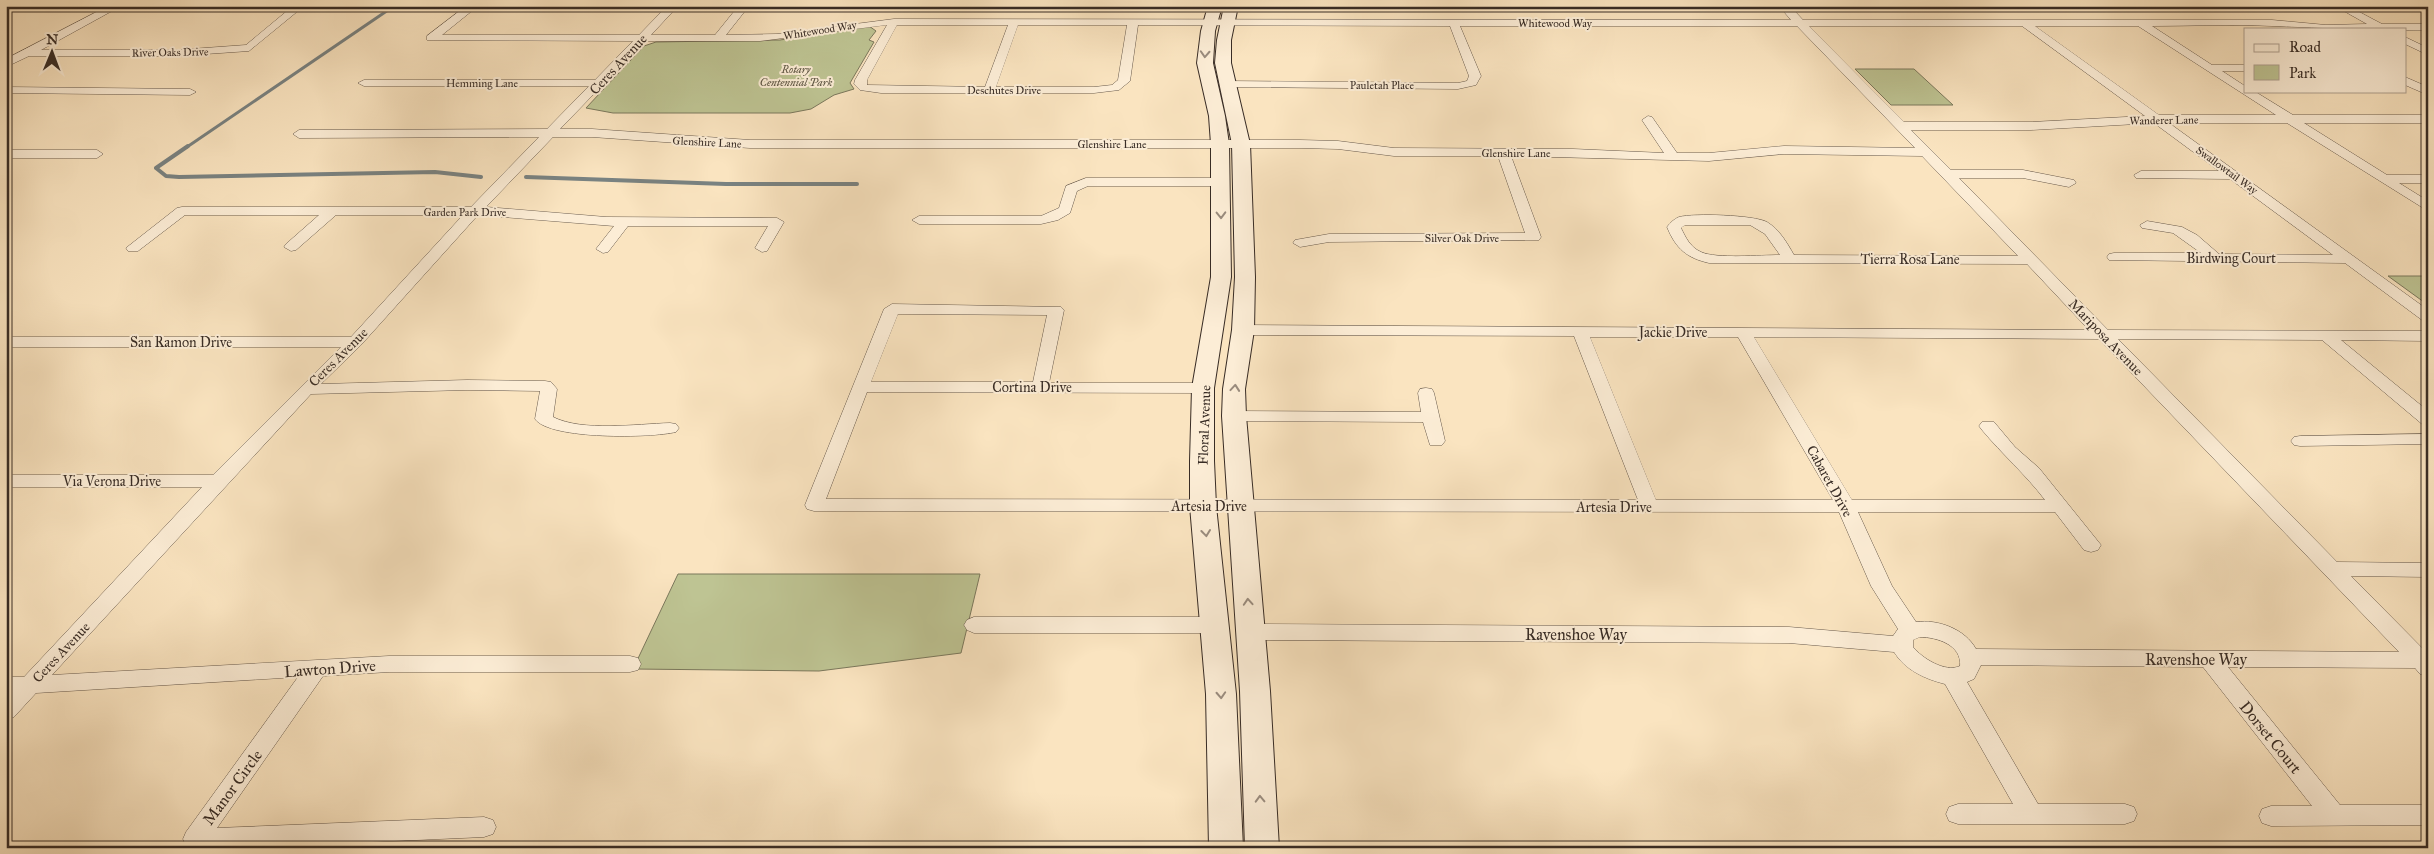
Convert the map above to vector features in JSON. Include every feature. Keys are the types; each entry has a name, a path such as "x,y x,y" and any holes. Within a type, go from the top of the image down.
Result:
{"street":[{"path":"6,64 116,6"},
{"name":"River Oaks Drive","path":"27,53 177,53 249,48 299,6"},
{"name":"Whitewood Way","path":"473,6 431,38 776,37 857,24 894,22 1133,22 1221,14 1454,23 2272,24 2311,27 2428,27"},
{"name":"Ceres Avenue","path":"6,711 218,481 306,389 355,342 437,250 501,186 673,6"},
{"name":"Mariposa Avenue","path":"1784,6 2424,664"},
{"path":"2340,6 2381,28"},
{"path":"718,38 740,11"},
{"name":"Floral Avenue","path":"1221,14 1231,144 1245,277 1243,330 1234,389 1234,416 1239,506 1251,632 1262,848"},
{"name":"Floral Avenue","path":"1221,14 1205,53 1206,73 1217,116 1231,144 1220,182 1221,277 1203,388 1203,506 1216,625 1225,772 1226,848"},
{"name":"Deschutes Drive","path":"894,22 861,80 860,84 864,88 880,90 1106,90 1115,88 1124,81 1133,22"},
{"path":"989,90 1014,22"},
{"name":"Pauletah Place","path":"1227,84 1458,86 1472,83 1475,76 1454,23"},
{"name":"Swallowtail Way","path":"2026,24 2428,317"},
{"path":"2141,24 2244,90"},
{"path":"2406,41 2428,52"},
{"path":"2210,68 2244,68"},
{"path":"2406,81 2428,92"},
{"name":"Hemming Lane","path":"364,83 600,83"},
{"path":"6,90 190,92"},
{"path":"2248,92 2428,207"},
{"name":"Wanderer Lane","path":"1900,126 2031,126 2158,119 2428,119"},
{"path":"1648,120 1673,157"},
{"name":"Glenshire Lane","path":"299,134 614,134 724,144 1320,144 1394,152 1673,157 1709,157 1784,150 1924,152"},
{"name":"Silver Oak Drive","path":"1300,243 1329,238 1534,237 1503,153"},
{"path":"6,154 96,154"},
{"path":"1946,174 2023,174 2069,183"},
{"path":"2141,175 2234,175"},
{"path":"2384,179 2428,179"},
{"path":"920,220 1041,220 1053,218 1065,210 1071,189 1086,182 1220,182"},
{"name":"Garden Park Drive","path":"133,248 182,211 515,212 582,220 624,222 777,222 762,248"},
{"path":"291,247 331,212"},
{"name":"Tierra Rosa Lane","path":"1790,259 1772,232 1760,223 1751,221 1689,220 1681,221 1674,227 1684,248 1698,257 1708,259 2030,260"},
{"path":"603,249 624,222"},
{"path":"2147,225 2170,226 2181,230 2215,258"},
{"name":"Birdwing Court","path":"2114,257 2348,259"},
{"name":"Artesia Drive","path":"1040,387 1056,310 892,309 814,505 2058,506"},
{"name":"Jackie Drive","path":"1243,330 2428,336"},
{"path":"1580,332 1650,507"},
{"name":"Cabaret Drive","path":"1742,332 1845,505 1879,583 1897,614 1907,638"},
{"path":"2325,335 2428,420"},
{"name":"San Ramon Drive","path":"6,342 355,342"},
{"path":"306,389 467,385 545,386 550,390 544,419 549,423 583,428 670,428"},
{"name":"Cortina Drive","path":"860,388 1203,388"},
{"path":"1426,393 1436,441"},
{"path":"1234,416 1431,417"},
{"path":"1988,426 2009,451 2033,472 2058,506 2091,545"},
{"path":"2300,441 2428,439"},
{"name":"Via Verona Drive","path":"6,481 218,481"},
{"path":"2333,569 2428,570"},
{"path":"974,624 1216,625"},
{"path":"1930,629 1952,636 1963,644 1971,657 1972,661 1969,670 1962,675 1939,675 1915,664 1905,654 1907,638 1930,629"},
{"name":"Ravenshoe Way","path":"1251,632 1789,635 1907,638"},
{"name":"Ravenshoe Way","path":"1971,657 2209,659 2424,664"},
{"name":"Dorset Court","path":"2209,659 2333,814"},
{"name":"Lawton Drive","path":"6,685 316,670 389,664 630,664"},
{"name":"Manor Circle","path":"316,670 195,839 484,827"},
{"path":"1952,676 2031,813"},
{"path":"1958,814 2125,814"},
{"path":"2271,816 2333,814 2428,815"}],"green space":[{"name":"Rotary Centennial Park","path":"869,26 876,31 869,40 874,42 850,83 854,89 834,95 811,109 790,113 613,113 586,108 644,46 656,42 780,40"},
{"path":"1855,69 1914,69 1953,105 1891,105"},
{"path":"2388,276 2428,276 2428,305"},
{"path":"678,574 980,574 961,653 819,671 633,669"}],"waterway":[{"path":"187,147 394,6"},
{"path":"188,146 156,168 166,176 179,177 435,172 481,177"},
{"path":"526,177 726,184 857,184"}]}
